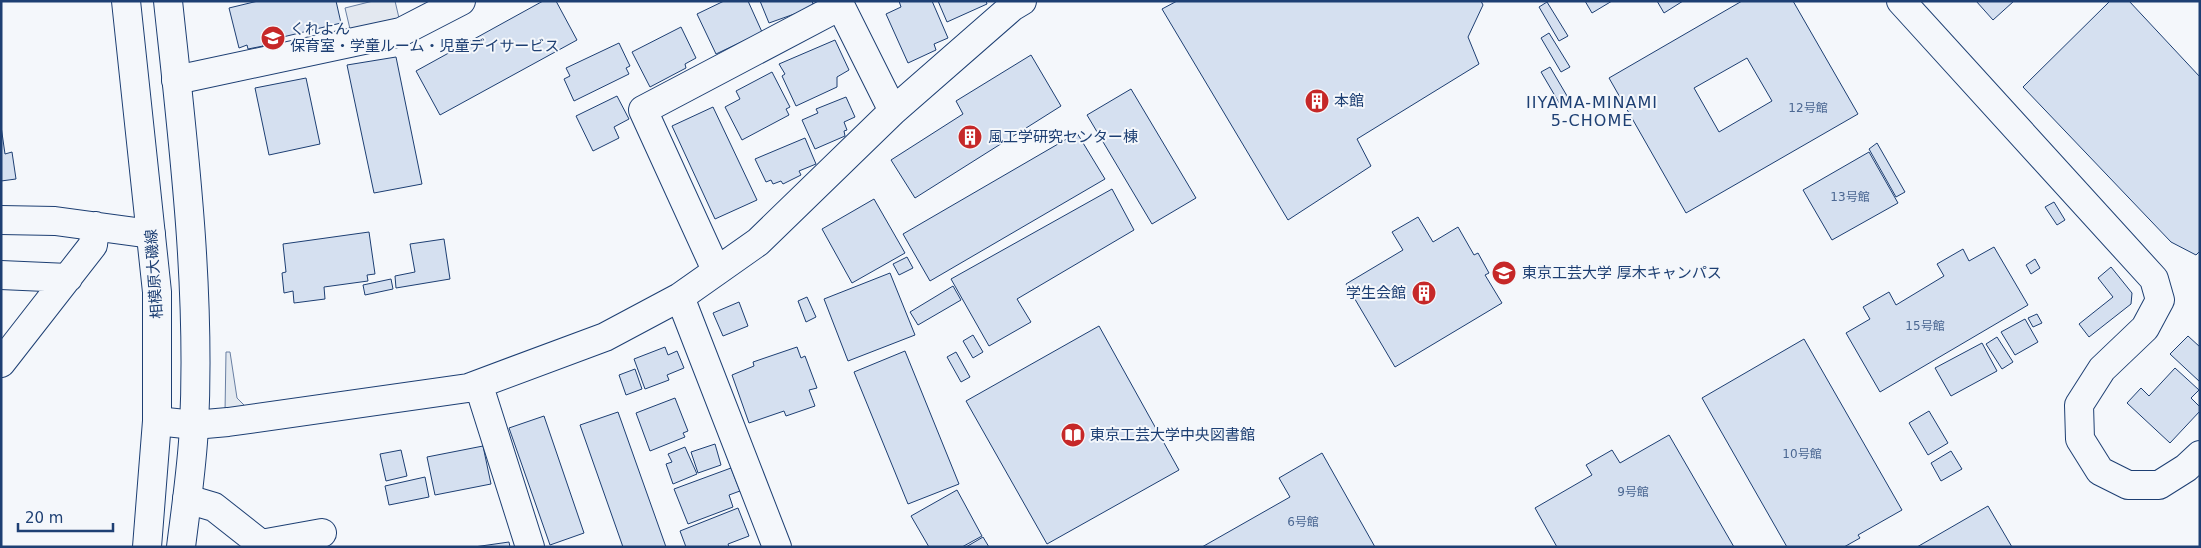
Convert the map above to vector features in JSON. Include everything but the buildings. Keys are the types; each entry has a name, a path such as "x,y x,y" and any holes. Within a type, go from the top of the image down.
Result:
{"street":[{"name":"相模原大磯線","path":"126,1 157,292 157,421 147,547"},
{"path":"168,1 191,230 196,346 194,425 181,547"},
{"path":"176,80 401,32 461,1"},
{"path":"1901,1 2154,279 2160,300 2144,328 2102,369 2079,405 2080,440 2100,471 2128,485 2159,486 2186,468 2200,455"},
{"path":"157,421 194,425 228,422 479,386 605,337 680,297 758,242 892,111 1014,3"},
{"path":"716,270 643,110 839,4 892,111"},
{"path":"1,220 55,221 151,234"},
{"path":"1,363 93,245 95,226"},
{"path":"1,275 68,278"},
{"path":"680,297 777,547"},
{"path":"479,386 530,547"},
{"path":"187,499 214,507 261,544 322,533"}],"shaded area":[{"path":"373,1 395,1 399,18 350,29 345,8"},
{"path":"226,352 230,352 237,398 248,409 225,412"}],"place":[{"name":"くれよん 保育室・学童ルーム・児童デイサービス","path":"273,38"},
{"name":"本館","path":"1317,101"},
{"name":"風工学研究センター棟","path":"970,137"},
{"name":"東京工芸大学 厚木キャンパス","path":"1504,273"},
{"name":"学生会館","path":"1424,293"},
{"name":"東京工芸大学中央図書館","path":"1073,435"}],"district":[{"name":"IIYAMA-MINAMI 5-CHOME","path":"1592,111"}]}
